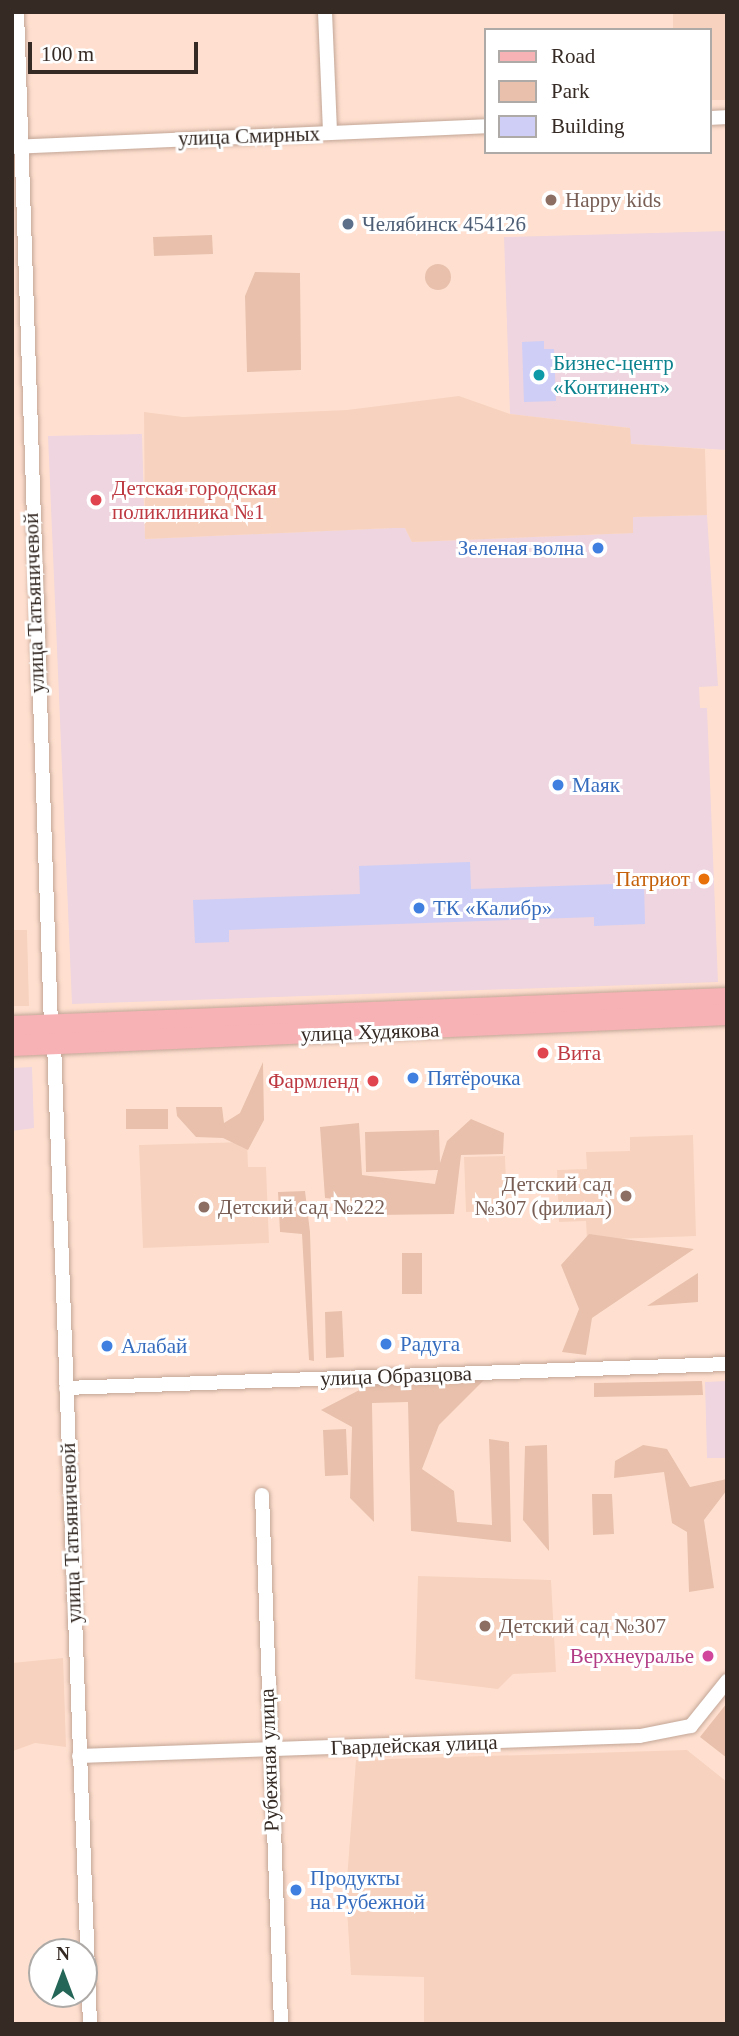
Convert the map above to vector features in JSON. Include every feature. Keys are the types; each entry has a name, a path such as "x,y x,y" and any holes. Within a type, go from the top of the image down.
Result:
{"main road":[{"name":"улица Худякова","path":"12,1045 52,1034 727,998"},
{"name":"улица Худякова","path":"12,1026 52,1034 727,1014"}],"street":[{"name":"улица Татьяничевой","path":"17,12 16,147 90,2024"},
{"path":"325,12 330,133"},
{"name":"улица Смирных","path":"16,147 484,126"},
{"name":"улица Образцова","path":"66,1388 727,1364"},
{"name":"Рубежная улица","path":"262,1495 268,1750 281,2024"},
{"name":"Гвардейская улица","path":"79,1756 682,1731 727,1681"}],"shaded area":[{"path":"673,12 727,12 727,100 711,100 711,28 673,28"},
{"path":"727,231 727,450 630,444 630,428 510,414 504,237"},
{"path":"459,396 510,414 630,428 631,444 705,449 707,515 633,517 633,533 412,542 405,528 392,528 145,539 144,412 183,417 347,410"},
{"path":"142,434 145,539 392,528 405,528 412,542 633,533 633,517 707,515 718,686 699,687 700,708 707,708 718,982 72,1004 48,436"},
{"path":"12,930 27,930 29,1006 12,1006"},
{"path":"32,1067 34,1128 12,1131 12,1068"},
{"name":"Детский сад №307 (филиал)","path":"693,1135 696,1236 587,1240 586,1221 559,1222 557,1170 587,1169 586,1152 630,1151 630,1137"},
{"name":"Детский сад №222","path":"247,1142 248,1167 266,1167 269,1243 143,1248 139,1145"},
{"path":"505,1156 507,1210 466,1212 464,1157"},
{"path":"727,1381 727,1458 707,1458 705,1382"},
{"name":"Детский сад №307","path":"418,1576 551,1580 556,1672 513,1674 498,1689 415,1679"},
{"path":"63,1658 66,1747 35,1743 13,1751 12,1663"},
{"path":"687,1750 727,1782 727,2024 424,2024 424,1977 351,1975 346,1892 356,1760"}],"green space":[{"path":"212,235 213,254 154,256 153,237"},
{"path":"438,264 447,268 451,277 447,286 438,290 429,286 425,277 429,268"},
{"path":"255,272 300,273 301,370 247,372 245,296"},
{"path":"263,1062 264,1120 248,1150 223,1138 196,1137 177,1116 176,1107 222,1107 224,1123 240,1113"},
{"path":"126,1109 168,1109 168,1129 126,1129"},
{"path":"471,1119 504,1133 503,1154 461,1155 454,1214 374,1215 373,1203 325,1198 320,1127 359,1123 362,1175 435,1184 438,1170 366,1172 365,1132 439,1130 440,1163 447,1141"},
{"path":"305,1191 310,1232 314,1361 309,1360 302,1234 280,1232 278,1192"},
{"path":"589,1234 694,1249 592,1318 586,1355 562,1352 579,1309 561,1265"},
{"path":"402,1253 422,1253 422,1294 402,1294"},
{"path":"698,1273 698,1302 647,1306"},
{"path":"342,1311 344,1357 326,1358 325,1312"},
{"path":"485,1379 439,1425 422,1469 454,1491 457,1522 492,1525 489,1439 509,1442 511,1542 411,1531 408,1402 372,1403 374,1522 350,1498 352,1427 321,1410 369,1385"},
{"path":"702,1381 703,1395 594,1397 594,1383"},
{"path":"346,1429 348,1475 325,1476 323,1430"},
{"path":"547,1445 549,1551 523,1520 525,1446"},
{"path":"643,1445 667,1449 690,1487 727,1479 727,1490 704,1520 714,1588 689,1592 687,1532 672,1523 664,1472 614,1478 615,1461"},
{"path":"592,1494 612,1494 614,1534 593,1535"},
{"path":"727,1703 727,1758 700,1737"}],"building":[{"name":"Бизнес-центр «Континент»","path":"544,341 544,349 554,349 556,401 524,402 522,342"},
{"name":"ТК «Калибр»","path":"470,862 471,889 644,883 645,924 594,926 594,917 229,930 229,942 195,943 193,900 360,894 359,866"}],"place":[{"name":"Happy kids","path":"551,200"},
{"name":"Челябинск 454126","path":"348,224"},
{"name":"Бизнес-центр «Континент»","path":"539,375"},
{"name":"Детская городская поликлиника №1","path":"96,500"},
{"name":"Зеленая волна","path":"598,548"},
{"name":"Маяк","path":"558,785"},
{"name":"Патриот","path":"704,879"},
{"name":"ТК «Калибр»","path":"419,908"},
{"name":"Вита","path":"543,1053"},
{"name":"Пятёрочка","path":"413,1078"},
{"name":"Фармленд","path":"373,1081"},
{"name":"Детский сад №307 (филиал)","path":"626,1196"},
{"name":"Детский сад №222","path":"204,1207"},
{"name":"Радуга","path":"386,1344"},
{"name":"Алабай","path":"107,1346"},
{"name":"Детский сад №307","path":"485,1626"},
{"name":"Верхнеуралье","path":"708,1656"},
{"name":"Продукты на Рубежной","path":"296,1890"}]}
